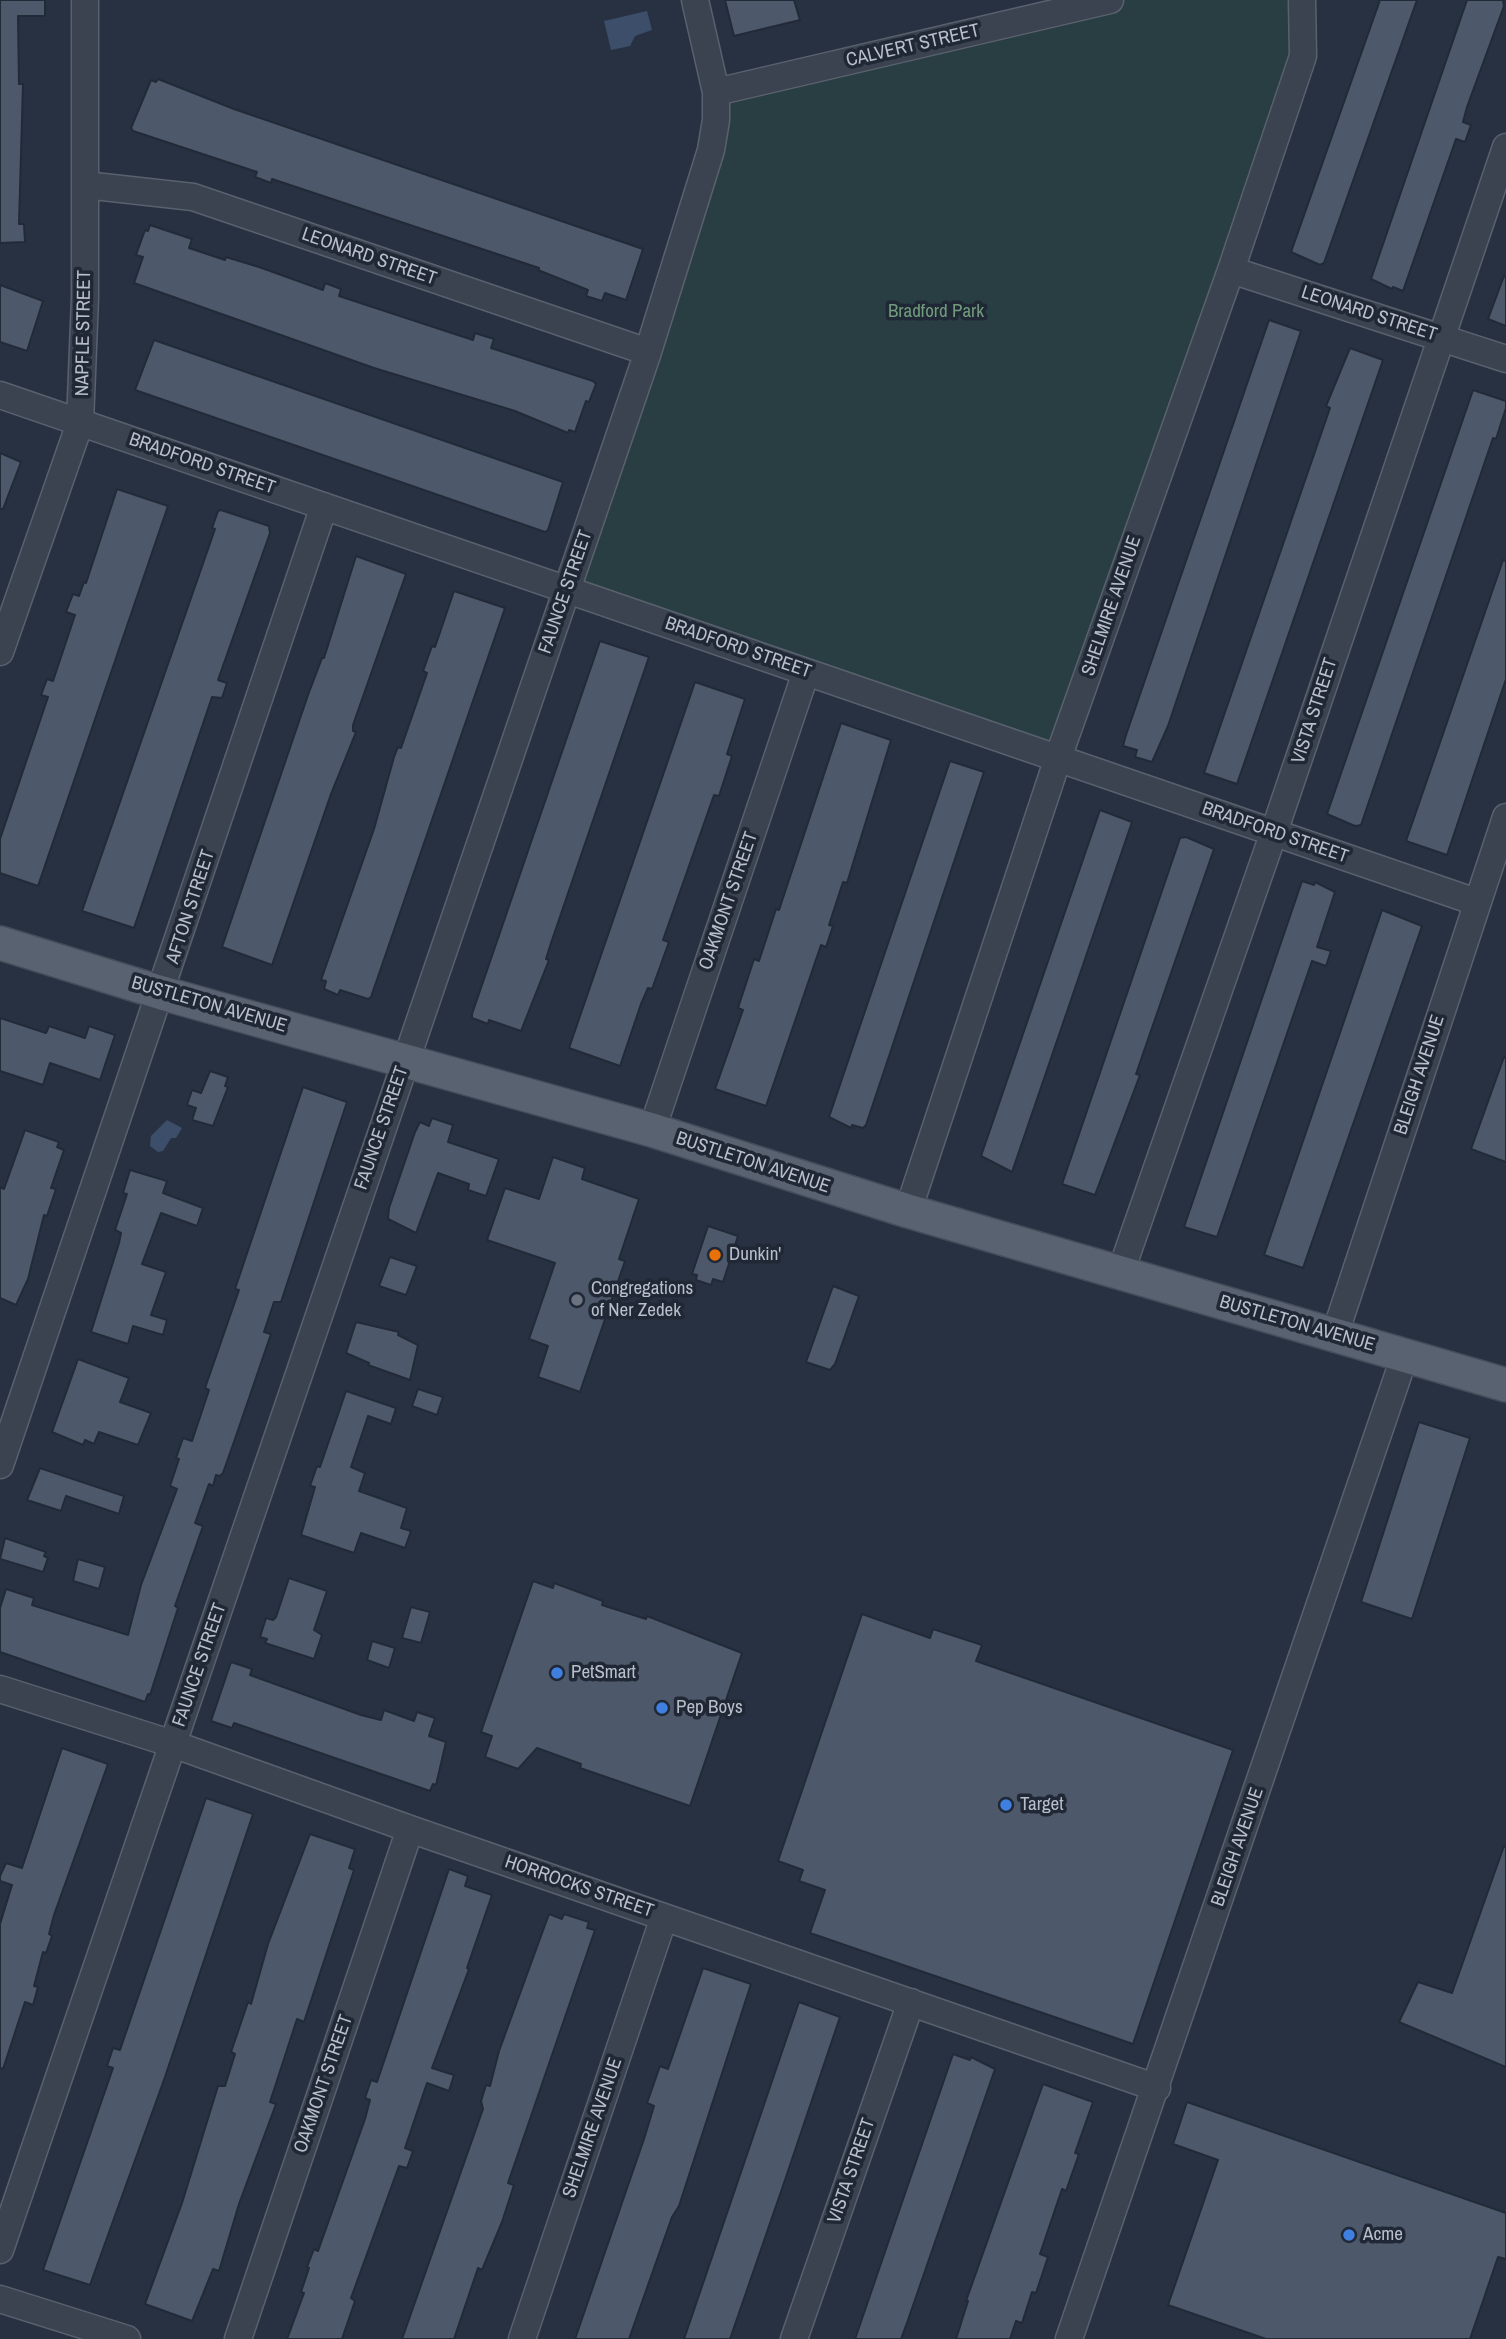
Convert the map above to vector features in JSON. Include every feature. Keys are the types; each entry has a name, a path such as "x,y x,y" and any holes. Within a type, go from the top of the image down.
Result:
{"main road":[{"name":"BUSTLETON AVENUE","path":"0,943 162,993 652,1130 908,1212 1506,1385"}],"street":[{"name":"NAPFLE STREET","path":"0,652 80,422 84,391 85,0"},
{"name":"FAUNCE STREET","path":"0,2250 648,352 711,150 716,120 716,92 695,0"},
{"name":"CALVERT STREET","path":"716,92 1110,0"},
{"name":"SHELMIRE AVENUE","path":"908,1212 1058,758 1231,270 1303,56 1302,0"},
{"name":"VISTA STREET","path":"1120,1274 1274,832 1506,147"},
{"name":"LEONARD STREET","path":"85,185 193,197 648,352"},
{"name":"LEONARD STREET","path":"1231,270 1506,359"},
{"name":"BRADFORD STREET","path":"0,395 1476,902"},
{"name":"AFTON STREET","path":"0,1465 162,993 324,506"},
{"name":"OAKMONT STREET","path":"652,1130 806,672"},
{"name":"BLEIGH AVENUE","path":"1335,1334 1506,817"},
{"name":"BLEIGH AVENUE","path":"1069,2339 1157,2088 1405,1355"},
{"name":"HORROCKS STREET","path":"0,1689 173,1744 1157,2088"},
{"name":"OAKMONT STREET","path":"238,2339 410,1829"},
{"name":"SHELMIRE AVENUE","path":"522,2339 664,1917"},
{"name":"VISTA STREET","path":"794,2339 911,2002"},
{"path":"0,2299 127,2339"}],"green space":[{"name":"Bradford Park","path":"1110,0 1302,0 1303,56 1058,758 567,590 716,92"}],"water":[{"path":"647,11 652,30 635,36 630,46 611,50 604,21"},
{"path":"167,1120 182,1128 176,1138 171,1138 163,1151 158,1152 150,1146 151,1136"}],"building":[{"path":"0,0 45,0 45,16 18,16 19,84 23,84 19,224 24,224 25,242 0,243"},
{"path":"725,0 794,0 800,20 734,36"},
{"path":"1380,0 1417,0 1324,263 1320,265 1291,252"},
{"path":"1467,0 1503,0 1504,6 1467,107 1463,122 1471,125 1465,142 1456,139 1403,291 1393,287 1392,289 1371,279"},
{"path":"158,79 234,109 643,249 626,300 605,293 602,301 586,296 588,290 538,270 539,268 272,179 271,183 255,177 257,172 133,131 131,128 151,80 156,82"},
{"path":"150,225 192,239 189,248 225,260 226,257 259,267 323,290 325,283 341,289 339,296 473,340 475,333 494,339 491,348 596,384 589,402 586,401 575,432 569,430 568,433 515,411 374,368 134,283 143,257 136,255 145,230 148,231"},
{"path":"1504,276 1506,277 1506,326 1488,319"},
{"path":"0,285 43,301 27,351 0,342"},
{"path":"1269,320 1301,331 1168,726 1152,762 1135,757 1137,750 1123,746"},
{"path":"154,340 563,482 548,530 545,532 135,390"},
{"path":"1350,348 1383,360 1237,784 1204,773 1330,408 1326,406"},
{"path":"1473,390 1506,401 1506,408 1496,439 1493,438 1361,825 1355,826 1327,814"},
{"path":"0,453 21,462 3,509 0,509"},
{"path":"117,489 168,506 38,886 0,873 0,839 48,697 41,695 47,679 53,681 75,615 66,612 73,594 79,596 84,582 86,583"},
{"path":"218,511 269,526 270,533 218,680 227,683 222,698 212,697 134,928 82,911 215,529 212,528"},
{"path":"356,556 406,574 353,725 353,731 356,732 331,794 272,965 222,947 308,695 324,658"},
{"path":"1503,560 1506,561 1506,679 1447,855 1406,841"},
{"path":"454,591 505,608 371,997 368,999 340,990 338,995 324,989 326,981 321,980 374,829 394,757 398,747 401,748 427,673 423,671 432,646 435,647"},
{"path":"600,641 649,657 551,943 546,959 549,960 521,1031 489,1020 488,1024 472,1018 472,1014"},
{"path":"695,682 745,699 727,754 732,756 719,796 714,795 663,940 669,942 652,989 648,988 641,1004 620,1066 569,1048"},
{"path":"841,723 891,740 847,883 843,882 829,925 833,926 826,947 821,945 766,1106 715,1089 743,1010 738,1008 754,959 759,961 776,909 779,910"},
{"path":"950,761 984,772 866,1125 863,1128 852,1125 851,1128 829,1117"},
{"path":"1100,810 1132,822 1012,1172 981,1156"},
{"path":"1186,837 1214,849 1136,1074 1140,1075 1095,1195 1062,1184 1180,838"},
{"path":"1302,881 1314,885 1315,882 1335,892 1317,947 1331,951 1326,966 1312,961 1217,1237 1184,1227"},
{"path":"1382,910 1422,926 1303,1268 1264,1255"},
{"path":"0,1018 46,1033 49,1026 85,1038 89,1026 115,1035 100,1080 50,1063 43,1085 0,1071"},
{"path":"1504,1057 1506,1058 1506,1162 1471,1149"},
{"path":"210,1071 228,1077 225,1086 228,1087 213,1126 192,1120 196,1108 187,1105 192,1090 201,1093"},
{"path":"303,1087 347,1102 281,1302 274,1302 264,1332 271,1334 223,1473 216,1475 213,1486 209,1484 195,1523 203,1526 175,1606 178,1608 150,1695 148,1694 145,1702 0,1652 0,1608 6,1589 34,1598 32,1605 128,1635 141,1585 177,1489 170,1486 179,1459 176,1458 183,1438 192,1441 209,1390 205,1388 239,1290 235,1289"},
{"path":"432,1118 453,1125 448,1142 499,1159 486,1196 468,1190 469,1184 438,1173 416,1233 388,1219 389,1208 415,1132 420,1122 429,1126"},
{"path":"25,1130 59,1142 57,1147 64,1150 51,1188 56,1189 47,1216 44,1215 28,1279 16,1305 0,1298 0,1187 4,1189"},
{"name":"Congregations of Ner Zedek","path":"553,1157 585,1168 582,1179 639,1199 619,1259 625,1261 580,1392 538,1377 548,1346 529,1339 555,1263 487,1240 505,1188 539,1199"},
{"path":"130,1170 167,1181 163,1193 203,1208 197,1226 161,1213 142,1264 166,1272 151,1315 167,1320 163,1335 133,1326 128,1344 91,1332 119,1243 121,1233 115,1230 127,1194 123,1193"},
{"name":"Dunkin'","path":"708,1226 738,1236 723,1282 713,1279 711,1285 696,1280 697,1275 692,1274"},
{"path":"390,1257 417,1266 406,1295 379,1286"},
{"path":"833,1286 859,1296 835,1364 830,1370 806,1362"},
{"path":"356,1322 399,1332 398,1335 418,1345 410,1380 368,1365 369,1363 346,1353"},
{"path":"78,1359 129,1378 120,1402 151,1413 138,1445 99,1432 94,1444 85,1440 83,1445 52,1432"},
{"path":"418,1389 443,1397 437,1415 412,1406"},
{"path":"346,1391 396,1408 391,1424 368,1416 351,1467 365,1473 359,1491 407,1508 401,1528 411,1531 405,1548 361,1533 354,1553 301,1535 315,1487 310,1486 317,1466 320,1467"},
{"path":"1419,1422 1470,1438 1412,1619 1361,1602"},
{"path":"40,1468 124,1496 119,1514 66,1496 61,1511 27,1500"},
{"path":"5,1538 46,1552 44,1556 48,1558 43,1572 0,1559"},
{"path":"78,1559 105,1567 99,1589 73,1581"},
{"path":"289,1578 327,1591 314,1630 322,1635 314,1659 265,1643 267,1639 260,1637 266,1618 273,1620 276,1617"},
{"path":"533,1581 553,1588 554,1583 603,1601 602,1605 646,1619 647,1616 742,1653 690,1806 580,1768 581,1764 537,1748 518,1769 485,1757 492,1736 481,1732"},
{"path":"411,1607 430,1612 421,1643 402,1638"},
{"name":"Target","path":"862,1614 930,1638 933,1629 982,1645 976,1661 1233,1750 1133,2044 810,1933 825,1890 799,1881 803,1870 778,1861"},
{"path":"372,1641 395,1648 389,1668 367,1660"},
{"path":"231,1662 252,1669 250,1675 361,1715 381,1720 384,1710 414,1721 417,1712 435,1718 429,1736 446,1742 436,1785 433,1784 430,1791 234,1723 232,1728 211,1721"},
{"path":"62,1748 108,1764 54,1915 49,1934 52,1936 46,1953 43,1952 34,1986 38,1987 33,2005 25,2002 3,2069 0,2068 0,1924 12,1885 0,1881 0,1876 6,1863 22,1868"},
{"path":"206,1798 253,1814 165,2077 90,2285 43,2270 113,2068 107,2066 113,2048 120,2050"},
{"path":"310,1834 355,1849 349,1868 354,1870 304,2022 297,2019 270,2102 276,2104 239,2204 219,2271 213,2269 192,2321 145,2304 182,2203 218,2086 225,2086 235,2054 231,2052 248,2002 251,2004 268,1944"},
{"path":"1504,1846 1506,2067 1399,2022 1418,1982 1452,1993"},
{"path":"449,1869 468,1876 465,1886 492,1895 467,1968 469,1969 432,2068 454,2075 449,2091 427,2083 405,2148 413,2151 407,2168 399,2166 351,2298 355,2301 342,2339 287,2339 304,2293 301,2292 309,2268 307,2267 314,2249 318,2251 365,2119 370,2100 365,2098 371,2080 377,2082"},
{"path":"549,1914 562,1919 564,1914 589,1922 587,1928 595,1930 508,2183 514,2185 502,2222 482,2270 478,2268 454,2339 402,2339 483,2109 481,2101 486,2085 490,2086 499,2051"},
{"path":"703,1968 751,1984 679,2206 672,2217 629,2339 575,2339 644,2139 654,2106 647,2103 660,2066 668,2069"},
{"path":"799,2002 840,2017 785,2180 730,2339 684,2339"},
{"path":"953,2054 970,2060 971,2057 995,2069 901,2339 855,2339"},
{"path":"1043,2084 1093,2102 1075,2153 1079,2154 1066,2191 1062,2189 1040,2254 1048,2257 1036,2293 1032,2292 1022,2323 1016,2321 1010,2339 956,2339 966,2301"},
{"name":"Acme","path":"1187,2102 1506,2213 1506,2259 1498,2257 1470,2339 1266,2339 1168,2305 1218,2160 1173,2144"}],"place":[{"name":"Dunkin'","path":"715,1255"},
{"name":"Congregations of Ner Zedek","path":"577,1300"},
{"name":"PetSmart","path":"557,1673"},
{"name":"Pep Boys","path":"662,1708"},
{"name":"Target","path":"1006,1805"},
{"name":"Acme","path":"1349,2235"}]}
